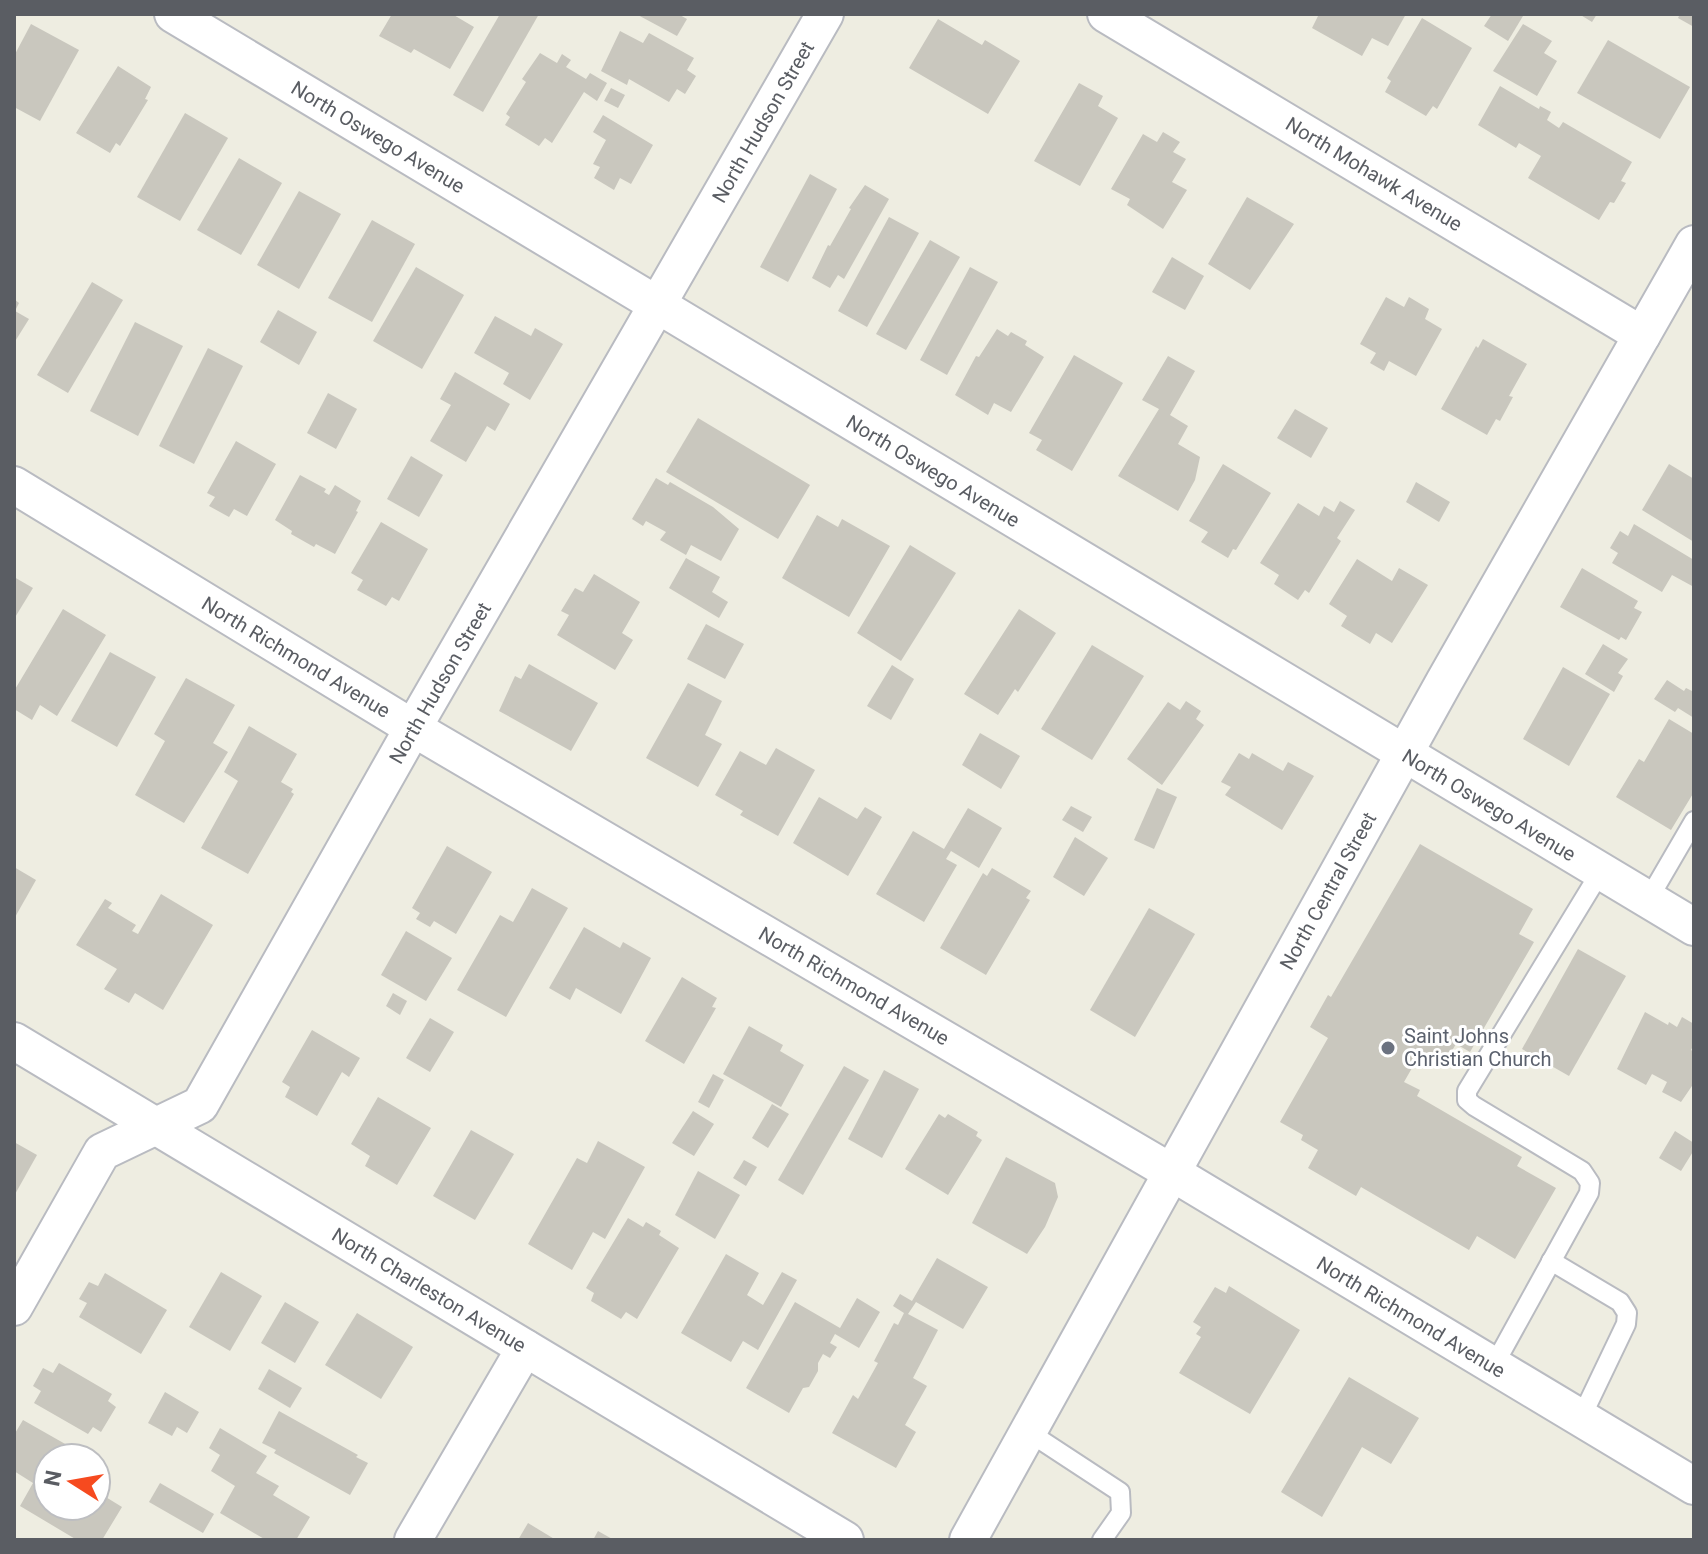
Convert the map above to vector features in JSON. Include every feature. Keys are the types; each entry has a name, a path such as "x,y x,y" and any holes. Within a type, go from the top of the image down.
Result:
{"street":[{"name":"North Oswego Avenue","path":"173,14 1694,927"},
{"name":"North Hudson Street","path":"14,1307 102,1152 200,1105 413,728 825,14"},
{"name":"North Mohawk Avenue","path":"1106,14 1642,335"},
{"name":"North Central Street","path":"976,1537 1027,1431 1404,754 1694,244"},
{"name":"North Richmond Avenue","path":"14,485 413,728 1171,1172 1694,1486"},
{"name":"North Charleston Avenue","path":"14,1041 845,1540"},
{"path":"413,1540 525,1348"}],"lane":[{"path":"1648,900 1694,821"},
{"path":"1493,1367 1589,1193 1590,1183 1582,1171 1474,1106 1467,1100 1467,1091 1601,871"},
{"path":"1551,1261 1620,1302 1627,1313 1626,1324 1581,1418"},
{"path":"1027,1431 1120,1492 1121,1513 1102,1540"}],"building":[{"path":"392,14 452,14 474,27 450,69 414,49 411,53 379,36"},
{"path":"500,14 539,14 483,112 453,95"},
{"path":"636,14 678,14 687,19 677,36"},
{"path":"1319,14 1406,14 1388,46 1372,38 1362,56 1312,28"},
{"path":"1492,14 1523,16 1508,41 1484,26"},
{"path":"1579,14 1597,14 1592,22"},
{"path":"1680,14 1694,14 1694,27 1678,18"},
{"path":"1422,18 1472,48 1437,109 1433,106 1426,116 1385,92 1391,81 1387,78"},
{"path":"938,19 982,45 985,40 1020,61 988,114 909,68"},
{"path":"31,24 79,50 40,121 14,107 14,56"},
{"path":"1523,24 1552,41 1544,53 1557,61 1537,96 1493,71"},
{"path":"620,31 643,43 649,33 694,58 687,70 696,76 685,94 677,89 669,102 629,79 627,85 601,71"},
{"path":"1608,40 1690,87 1660,139 1577,93"},
{"path":"540,53 557,63 562,54 571,60 566,67 586,79 590,73 607,83 597,101 584,92 552,143 545,138 539,146 505,125 510,117 506,114 526,82 522,79"},
{"path":"118,66 151,87 145,99 148,100 120,146 116,143 110,153 76,133"},
{"path":"1079,83 1103,96 1098,106 1118,118 1080,186 1034,161"},
{"path":"1500,86 1539,109 1540,106 1551,112 1547,120 1559,128 1563,122 1632,162 1621,181 1626,183 1599,220 1528,178 1541,156 1519,143 1516,148 1478,125"},
{"path":"611,88 625,95 618,108 604,101"},
{"path":"185,113 228,138 180,221 137,197"},
{"path":"603,115 653,145 631,184 620,178 614,190 594,178 600,167 593,164 606,140 593,132"},
{"path":"1163,132 1180,142 1173,152 1186,159 1172,182 1187,190 1163,229 1127,205 1130,199 1111,189 1143,134 1157,142"},
{"path":"239,158 282,183 241,255 197,230"},
{"path":"810,174 837,189 788,282 760,267"},
{"path":"865,185 889,199 844,279 838,275 830,288 812,278 849,208"},
{"path":"299,191 341,214 299,289 257,265"},
{"path":"1247,197 1294,224 1250,290 1208,264"},
{"path":"889,217 919,233 867,327 838,311"},
{"path":"372,220 415,244 372,322 328,298"},
{"path":"930,240 960,257 906,350 876,334"},
{"path":"1172,257 1204,276 1185,310 1152,292"},
{"path":"416,267 464,295 422,369 373,341"},
{"path":"970,267 998,282 947,375 920,360"},
{"path":"92,282 123,300 68,393 37,375"},
{"path":"1386,297 1404,307 1409,297 1429,309 1425,319 1442,329 1416,376 1389,361 1384,371 1370,363 1376,353 1360,344"},
{"path":"14,299 19,303 15,311 29,319 14,343"},
{"path":"278,310 317,332 299,365 260,342"},
{"path":"495,316 531,336 535,328 563,344 530,400 503,384 509,373 474,353"},
{"path":"135,322 183,346 138,436 90,411"},
{"path":"997,329 1008,336 1011,332 1027,341 1025,345 1044,357 1011,412 994,403 988,415 955,395 976,356 979,357"},
{"path":"1483,339 1527,364 1509,396 1513,397 1500,421 1496,419 1487,435 1441,409 1476,346 1478,348"},
{"path":"208,348 243,366 194,464 159,446"},
{"path":"1074,355 1123,383 1072,471 1036,450 1042,440 1029,433"},
{"path":"1168,356 1195,371 1170,415 1188,426 1178,444 1200,457 1195,480 1178,511 1118,476 1159,409 1142,400"},
{"path":"455,372 510,404 495,431 487,426 466,462 430,441 451,405 440,399"},
{"path":"328,393 357,409 336,449 307,433"},
{"path":"1295,409 1328,428 1311,458 1277,438"},
{"path":"698,418 810,485 778,539 666,472"},
{"path":"236,441 276,464 247,516 234,509 229,517 209,506 215,497 207,493"},
{"path":"411,456 443,475 419,517 387,499"},
{"path":"1223,464 1271,493 1228,558 1201,542 1208,532 1189,521"},
{"path":"1669,464 1694,479 1694,542 1642,510"},
{"path":"300,475 326,489 324,492 329,495 335,485 361,501 335,554 291,534 292,531 275,520"},
{"path":"656,478 668,485 670,482 713,507 739,529 721,561 691,545 686,555 660,540 666,532 646,521 643,526 632,519"},
{"path":"1416,482 1450,502 1439,522 1406,502"},
{"path":"1340,501 1355,510 1337,538 1341,541 1309,593 1305,590 1298,600 1274,584 1279,575 1260,563 1298,503 1319,516 1324,506 1334,512"},
{"path":"817,515 838,527 842,519 890,546 849,617 782,578"},
{"path":"381,522 428,549 399,601 392,597 386,606 357,590 363,580 351,573"},
{"path":"1634,524 1694,560 1694,587 1672,575 1662,592 1612,563 1618,553 1610,548 1620,531 1628,536"},
{"path":"910,545 956,573 901,661 857,633"},
{"path":"686,558 720,577 712,592 728,602 719,618 669,588"},
{"path":"1357,559 1392,581 1399,568 1428,585 1392,643 1376,633 1370,644 1341,626 1347,616 1329,604"},
{"path":"1582,568 1638,601 1634,608 1642,612 1626,640 1621,637 1619,640 1560,607"},
{"path":"594,574 640,602 622,633 633,640 615,670 557,635 569,615 561,611 575,588 583,592"},
{"path":"14,577 33,588 14,619"},
{"path":"63,609 106,635 57,716 40,705 32,720 14,709 14,691"},
{"path":"1019,609 1056,633 1018,692 1015,689 998,715 964,694"},
{"path":"706,624 744,644 725,679 687,659"},
{"path":"1603,644 1628,659 1618,673 1623,676 1614,692 1585,674"},
{"path":"1092,645 1144,676 1092,760 1041,729"},
{"path":"110,652 156,677 117,747 71,721"},
{"path":"529,664 598,703 571,751 499,711 515,676 521,679"},
{"path":"892,665 914,679 891,720 867,706"},
{"path":"1563,667 1610,694 1569,766 1523,739"},
{"path":"186,678 235,705 213,743 228,752 184,823 135,795 165,741 154,734"},
{"path":"1667,680 1684,691 1686,688 1694,692 1694,718 1678,708 1675,712 1654,699"},
{"path":"688,683 722,701 705,735 722,744 698,787 646,758"},
{"path":"1186,701 1201,711 1196,719 1204,725 1162,785 1127,759 1168,702 1180,710"},
{"path":"1669,719 1694,734 1694,792 1671,830 1616,797 1639,759 1644,762"},
{"path":"249,726 297,754 281,782 293,789 291,792 294,794 248,874 201,848 238,781 224,772"},
{"path":"980,733 1020,756 1001,789 962,765"},
{"path":"776,748 815,770 778,836 740,815 743,811 715,795 740,751 766,765"},
{"path":"1239,753 1249,759 1252,753 1283,771 1288,762 1314,776 1282,830 1225,795 1231,787 1221,782"},
{"path":"1157,788 1177,797 1154,849 1134,840"},
{"path":"819,797 857,819 865,807 882,817 848,876 793,843"},
{"path":"1071,806 1092,817 1083,832 1062,820"},
{"path":"968,808 1002,828 979,868 951,851 946,859 957,865 924,922 876,894 913,831 944,849"},
{"path":"1075,837 1108,858 1084,896 1053,877"},
{"name":"Saint Johns Christian Church","path":"1420,844 1533,909 1519,934 1534,942 1470,1052 1456,1044 1442,1067 1420,1054 1404,1082 1420,1090 1417,1096 1522,1157 1517,1166 1556,1188 1515,1259 1477,1236 1469,1250 1361,1187 1356,1196 1308,1168 1318,1150 1301,1140 1303,1135 1280,1122 1328,1038 1310,1027 1328,995 1331,997"},
{"path":"447,846 492,872 456,934 434,921 430,927 416,919 420,913 412,908"},
{"path":"14,867 36,880 14,919"},
{"path":"992,868 1031,891 1026,898 1030,900 986,975 940,948 983,873 987,876"},
{"path":"532,888 568,908 506,1017 457,990 500,915 513,922"},
{"path":"161,894 213,925 163,1010 135,993 129,1003 104,989 117,969 76,945 105,899 112,903 108,908 136,925 132,931 138,934"},
{"path":"1149,908 1195,934 1135,1037 1090,1010"},
{"path":"584,927 620,948 623,942 651,958 621,1014 576,988 570,1000 549,988"},
{"path":"406,931 452,958 426,1001 381,975"},
{"path":"1578,949 1626,976 1569,1076 1522,1049"},
{"path":"682,977 717,998 712,1007 716,1008 684,1064 645,1041"},
{"path":"393,993 407,1001 400,1015 386,1006"},
{"path":"1645,1012 1668,1025 1669,1022 1677,1027 1682,1017 1694,1024 1691,1050 1694,1052 1694,1083 1681,1102 1662,1092 1667,1082 1652,1074 1646,1085 1617,1069"},
{"path":"430,1018 454,1032 430,1072 406,1058"},
{"path":"749,1026 783,1045 780,1051 804,1065 781,1107 723,1074"},
{"path":"312,1030 360,1058 349,1077 342,1072 317,1116 285,1097 290,1087 282,1082"},
{"path":"844,1066 869,1080 803,1195 778,1180"},
{"path":"884,1070 919,1089 882,1158 848,1139"},
{"path":"713,1074 724,1080 709,1108 698,1102"},
{"path":"378,1097 431,1128 397,1185 365,1166 370,1156 351,1144"},
{"path":"772,1104 789,1114 768,1148 752,1138"},
{"path":"693,1111 714,1124 694,1156 672,1143"},
{"path":"939,1114 945,1118 948,1114 978,1132 976,1136 982,1140 948,1195 905,1169"},
{"path":"471,1130 514,1154 475,1220 433,1196"},
{"path":"1675,1131 1694,1143 1694,1150 1681,1171 1659,1158"},
{"path":"598,1141 645,1167 605,1239 593,1232 572,1270 528,1244 577,1158 587,1163"},
{"path":"14,1142 37,1155 14,1196"},
{"path":"1006,1157 1055,1183 1058,1197 1045,1227 1027,1254 972,1223"},
{"path":"744,1160 757,1167 746,1186 733,1178"},
{"path":"698,1171 740,1195 715,1239 675,1215"},
{"path":"628,1218 643,1227 646,1222 679,1248 637,1319 626,1312 621,1319 591,1301 594,1293 586,1288"},
{"path":"726,1254 759,1273 747,1295 763,1305 782,1272 797,1280 758,1350 743,1341 731,1362 681,1333"},
{"path":"937,1258 988,1287 963,1329 916,1302 908,1314 938,1330 913,1378 927,1386 905,1425 916,1432 896,1468 832,1433 853,1395 858,1399 878,1363 874,1361 894,1323 898,1325 904,1313 893,1306 900,1294 912,1301"},
{"path":"221,1272 262,1296 230,1351 189,1327"},
{"path":"105,1273 167,1310 141,1354 79,1317 87,1303 79,1299 89,1282 98,1286"},
{"path":"1229,1286 1300,1330 1250,1414 1179,1373 1201,1337 1196,1334 1201,1327 1193,1322 1215,1287 1226,1293"},
{"path":"857,1298 880,1312 859,1348 835,1334 830,1343 837,1347 830,1358 823,1354 809,1387 803,1388 789,1413 746,1388 795,1302 840,1328"},
{"path":"285,1302 319,1322 295,1363 261,1343"},
{"path":"357,1313 413,1347 381,1399 325,1365"},
{"path":"59,1363 112,1394 108,1401 116,1407 101,1432 93,1427 88,1434 34,1403 41,1391 33,1386 43,1368 53,1373"},
{"path":"269,1369 302,1388 290,1408 258,1389"},
{"path":"1349,1377 1419,1418 1391,1464 1362,1447 1322,1517 1281,1492"},
{"path":"165,1392 199,1412 187,1433 177,1427 172,1436 148,1423"},
{"path":"279,1411 368,1463 350,1495 274,1453 276,1450 262,1443"},
{"path":"23,1420 62,1442 32,1442 32,1482 14,1471 14,1435"},
{"path":"220,1428 267,1456 256,1473 279,1486 273,1495 310,1517 296,1540 266,1540 220,1513 235,1486 211,1471 220,1455 209,1448"},
{"path":"160,1483 214,1514 203,1533 149,1502"},
{"path":"32,1485 32,1513 20,1506"},
{"path":"112,1501 122,1507 102,1540 77,1540 47,1522 112,1522"},
{"path":"528,1523 556,1540 518,1540"},
{"path":"598,1531 614,1540 593,1540"}],"place":[{"name":"Saint Johns Christian Church","path":"1388,1048"}]}
